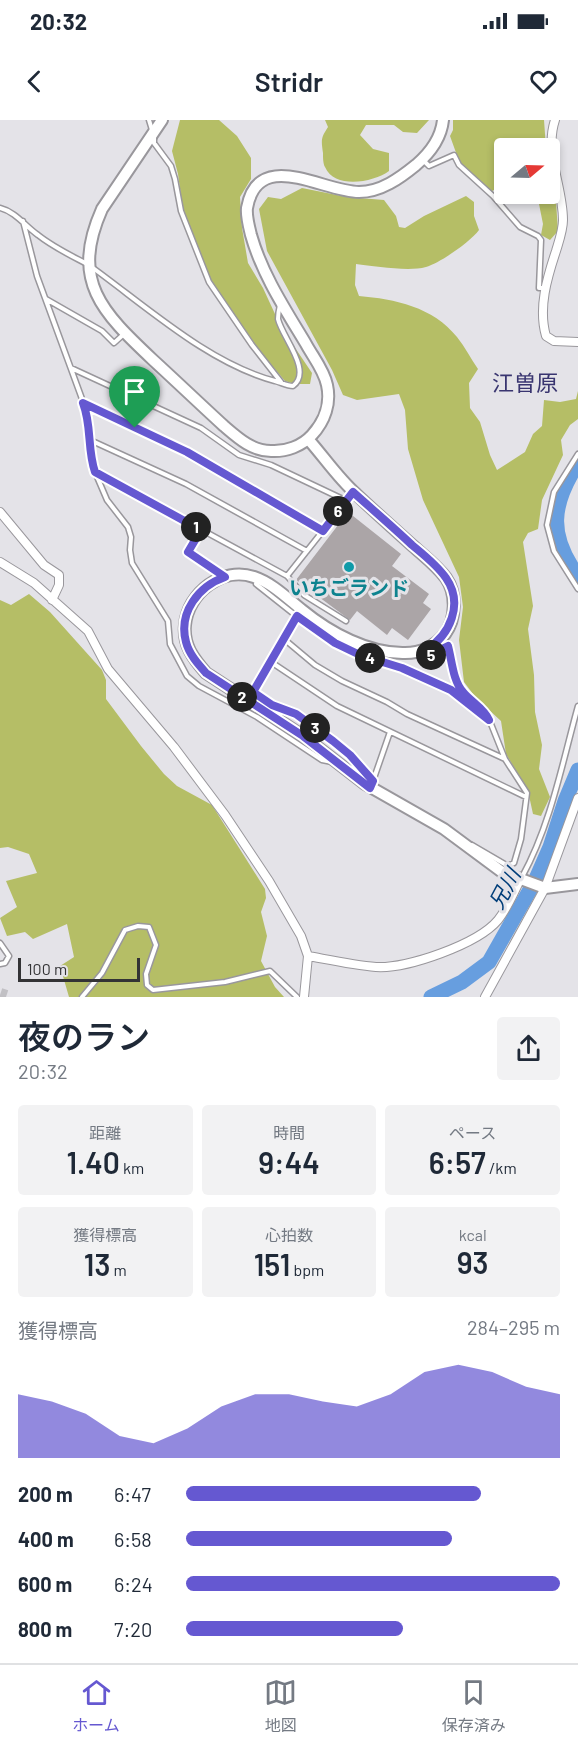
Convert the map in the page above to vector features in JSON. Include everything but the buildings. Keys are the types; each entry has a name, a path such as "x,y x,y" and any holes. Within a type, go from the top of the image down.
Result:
{"street":[{"path":"162,120 102,209 92,235 88,264 95,291 111,319 239,439 254,448 272,451 296,446 308,439 318,428 327,409 327,383 255,251 246,211 251,194 257,185 266,179 280,175 301,177 359,192 390,183 423,159 437,141 443,120"},
{"path":"555,120 550,142 561,192 563,220 545,288 544,330 546,336 554,341 578,342"},
{"path":"308,439 350,496 432,563 447,579 454,606 452,621 446,633 426,650 412,653 397,653 369,646 346,638 324,626 274,587 253,576 232,574 215,580 202,589 193,600 186,615 186,642 194,659 206,673 265,706 338,764 444,829 491,866 543,888 578,884"},
{"path":"0,512 44,565 59,575 59,585 52,600"},
{"path":"0,562 34,583 88,631 108,669 174,747 225,815 301,936 308,957 304,997"},
{"path":"485,997 543,888 578,798"},
{"path":"308,957 378,967 425,959 478,937 489,928 505,909 520,880"}],"lane":[{"path":"149,120 154,143 171,166 181,211 209,282 281,383"},
{"path":"423,159 429,166 454,155 459,165 493,196 520,227 538,236 541,240 539,288 545,288"},
{"path":"0,208 23,221 37,235 65,253 88,264 157,316 228,363 288,386 297,383 299,367 278,318 281,301"},
{"path":"23,221 37,276 89,418 91,460 95,472 107,500 128,527 131,537 132,563 168,621 170,644 187,676 199,686 257,717 322,760 338,764"},
{"path":"46,299 102,331 114,343 125,333"},
{"path":"70,367 201,428 239,455 350,496 287,576"},
{"path":"83,403 187,452 323,531"},
{"path":"90,440 186,484 307,551"},
{"path":"578,454 554,492 547,525 554,551 578,589"},
{"path":"95,472 287,576 304,595 346,621"},
{"path":"201,530 188,552 225,577"},
{"path":"258,579 256,584 335,643 360,655 402,668 451,690 489,720"},
{"path":"297,616 253,692 265,706 296,714 333,741 350,755 371,784"},
{"path":"284,639 315,665 342,681 387,702 406,714 506,759"},
{"path":"426,650 430,655 448,646 458,685 463,693 487,714 506,759 526,794 521,839 514,864 508,866 445,827 444,829"},
{"path":"271,662 337,706 526,797"},
{"path":"520,880 533,857 556,793 578,706"},
{"path":"371,784 390,732"},
{"path":"82,997 102,974 125,930 138,926 149,927 156,945 146,974 147,985 153,990 225,982 270,971 297,997"},
{"path":"0,943 9,956 5,963 0,964"}],"green space":[{"path":"180,120 219,120 237,136 251,158 251,179 240,197 248,263 263,288 281,327 312,373 310,384 285,381 262,354 211,281 191,240 183,211 172,151"},
{"path":"325,120 429,120 417,133 403,132 394,125 366,125 360,135 373,149 389,153 389,171 365,181 355,182 337,179 324,166 322,142 328,127"},
{"path":"453,120 544,120 545,138 494,138 494,190 492,191 459,161 450,136 453,130"},
{"path":"302,188 347,197 384,200 396,216 399,227 405,228 424,216 466,196 474,202 474,216 479,230 454,252 432,265 419,268 356,264 355,285 359,296 386,299 412,306 437,318 457,337 478,369 469,383 470,408 480,422 497,470 525,452 533,434 542,426 544,400 560,402 576,399 578,391 578,419 570,425 561,440 563,455 542,500 538,529 528,533 523,542 533,606 528,629 534,675 535,712 542,745 539,769 550,797 541,816 533,814 528,791 506,754 501,721 476,698 464,682 459,640 463,607 459,577 423,500 408,449 405,410 399,394 357,400 343,395 332,370 267,251 259,209 268,197 281,199"},
{"path":"539,204 556,204 558,231 550,240 541,235 543,224"},
{"path":"29,594 50,612 102,670 106,680 106,699 164,774 177,786 212,805 265,889 266,898 261,912 267,936 261,961 275,987 284,997 69,997 60,966 74,957 67,924 33,939 25,932 7,936 0,918 17,907 6,881 37,873 29,854 8,847 0,848 0,600 11,605"}],"waterway":[{"name":"兄川","path":"578,463 562,493 557,520 562,547 578,576"},
{"name":"兄川","path":"431,997 462,982 489,962 535,881 578,770"}],"tunnel":[{"path":"0,995 6,997"}],"place":[{"name":"いちごランド","path":"349,567"}],"district":[{"name":"江曽原","path":"525,383"}],"route":[{"path":"83,403 135,428 187,452 323,531 353,492 447,579 454,606 452,621 446,633 426,650 430,655 448,646 458,685 463,693 487,714 489,720 451,690 402,668 360,655 335,643 297,616 253,692 272,705 296,714 333,741 350,755 373,781 370,788 303,736 206,673 194,659 186,642 184,628 186,615 193,600 202,589 215,580 225,577 188,552 201,530 95,472 91,460 89,418 83,403"}]}
